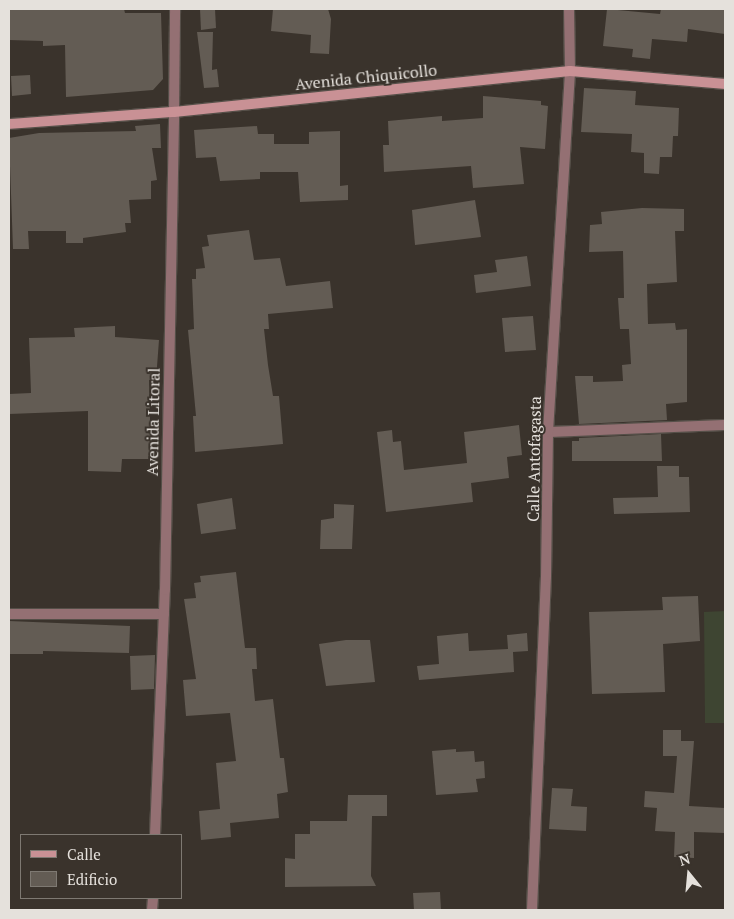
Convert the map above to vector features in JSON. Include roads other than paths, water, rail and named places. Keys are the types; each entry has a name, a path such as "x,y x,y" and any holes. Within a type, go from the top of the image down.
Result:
{"main road":[{"name":"Avenida Chiquicollo","path":"9,124 174,112 570,71 725,84"}],"street":[{"name":"Avenida Litoral","path":"155,834 164,614 175,9"},
{"name":"Calle Antofagasta","path":"532,910 546,577 548,432 570,71 569,9"},
{"path":"548,432 725,425"},
{"path":"9,614 164,614"}]}
